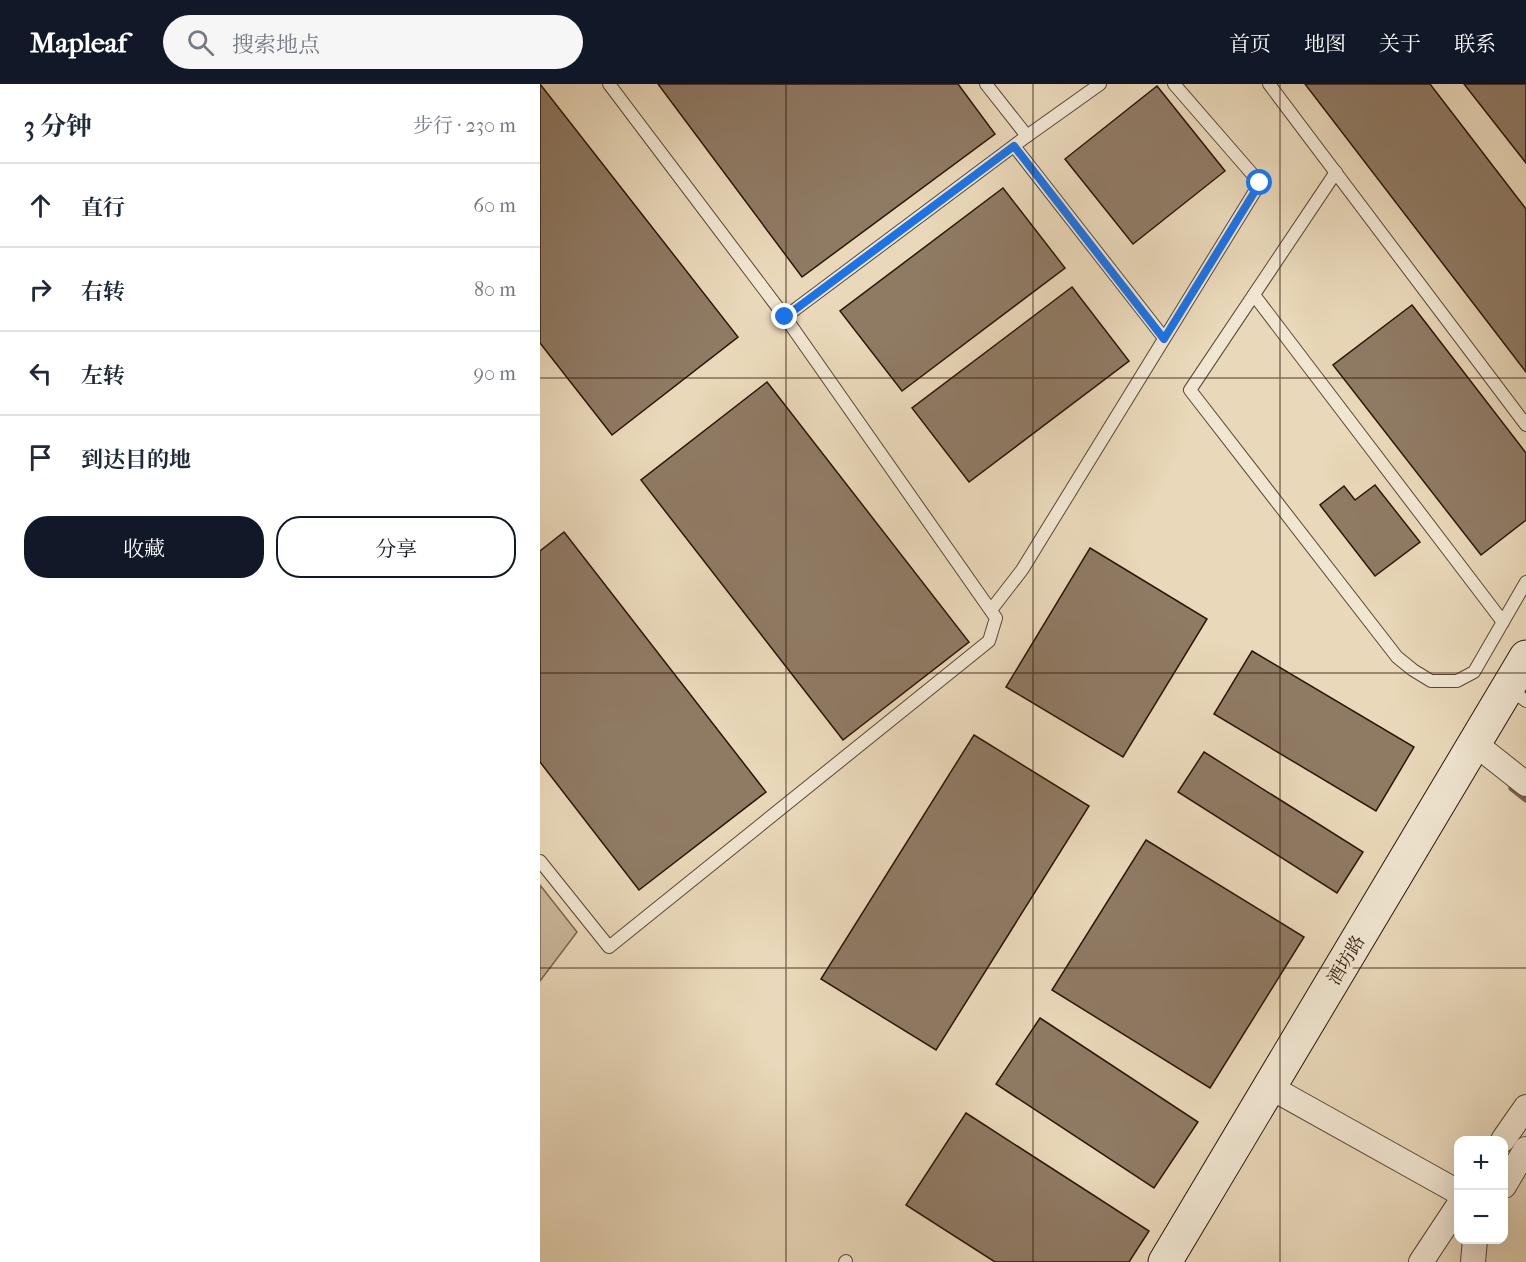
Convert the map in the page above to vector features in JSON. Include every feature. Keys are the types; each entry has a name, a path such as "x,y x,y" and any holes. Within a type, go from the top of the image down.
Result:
{"street":[{"name":"酒坊路","path":"1165,1262 1474,743 1517,694 1526,657"},
{"path":"1474,743 1526,784"},
{"path":"1270,1087 1454,1190"},
{"path":"1506,1136 1526,1107"},
{"path":"1508,1178 1526,1149"},
{"path":"1421,1262 1454,1212"},
{"path":"1473,1262 1475,1244"}],"lane":[{"path":"540,861 609,947 989,642 996,618 785,317 609,84"},
{"path":"987,84 1027,136"},
{"path":"785,317 1100,84"},
{"path":"991,610 1022,570 1260,183 1174,84"},
{"path":"1269,84 1526,425"},
{"path":"1014,146 1164,339"},
{"path":"1336,172 1190,390 1397,657 1431,681 1457,681 1474,672 1526,582"},
{"path":"1254,295 1503,622"}],"shaded area":[{"path":"540,885 577,932 540,981"}],"building":[{"path":"540,84 738,337 612,435 540,343"},
{"path":"658,84 958,84 995,134 802,277"},
{"path":"1305,84 1430,84 1526,209 1526,372"},
{"path":"1464,84 1526,84 1526,163"},
{"path":"1157,86 1225,171 1133,244 1065,159"},
{"path":"1003,188 1065,268 902,391 840,311"},
{"path":"1072,287 1129,361 969,482 912,408"},
{"path":"1412,305 1526,453 1526,520 1481,555 1333,365"},
{"path":"767,382 969,642 843,740 641,480"},
{"path":"1375,485 1420,542 1375,576 1320,505 1344,486 1355,500"},
{"path":"564,532 766,792 639,890 540,762 540,551"},
{"path":"1090,548 1207,619 1123,757 1006,687"},
{"path":"1252,651 1414,747 1376,811 1214,714"},
{"path":"974,735 1089,806 936,1050 821,979"},
{"path":"1204,752 1363,852 1337,893 1178,792"},
{"path":"1146,840 1304,937 1210,1088 1052,990"},
{"path":"1040,1018 1198,1122 1154,1188 996,1084"},
{"path":"966,1113 1149,1231 1129,1262 995,1262 906,1205"}],"waterway":[{"path":"1512,788 1526,799"}],"route":[{"path":"785,317 1014,146 1164,339 1260,183"}]}
